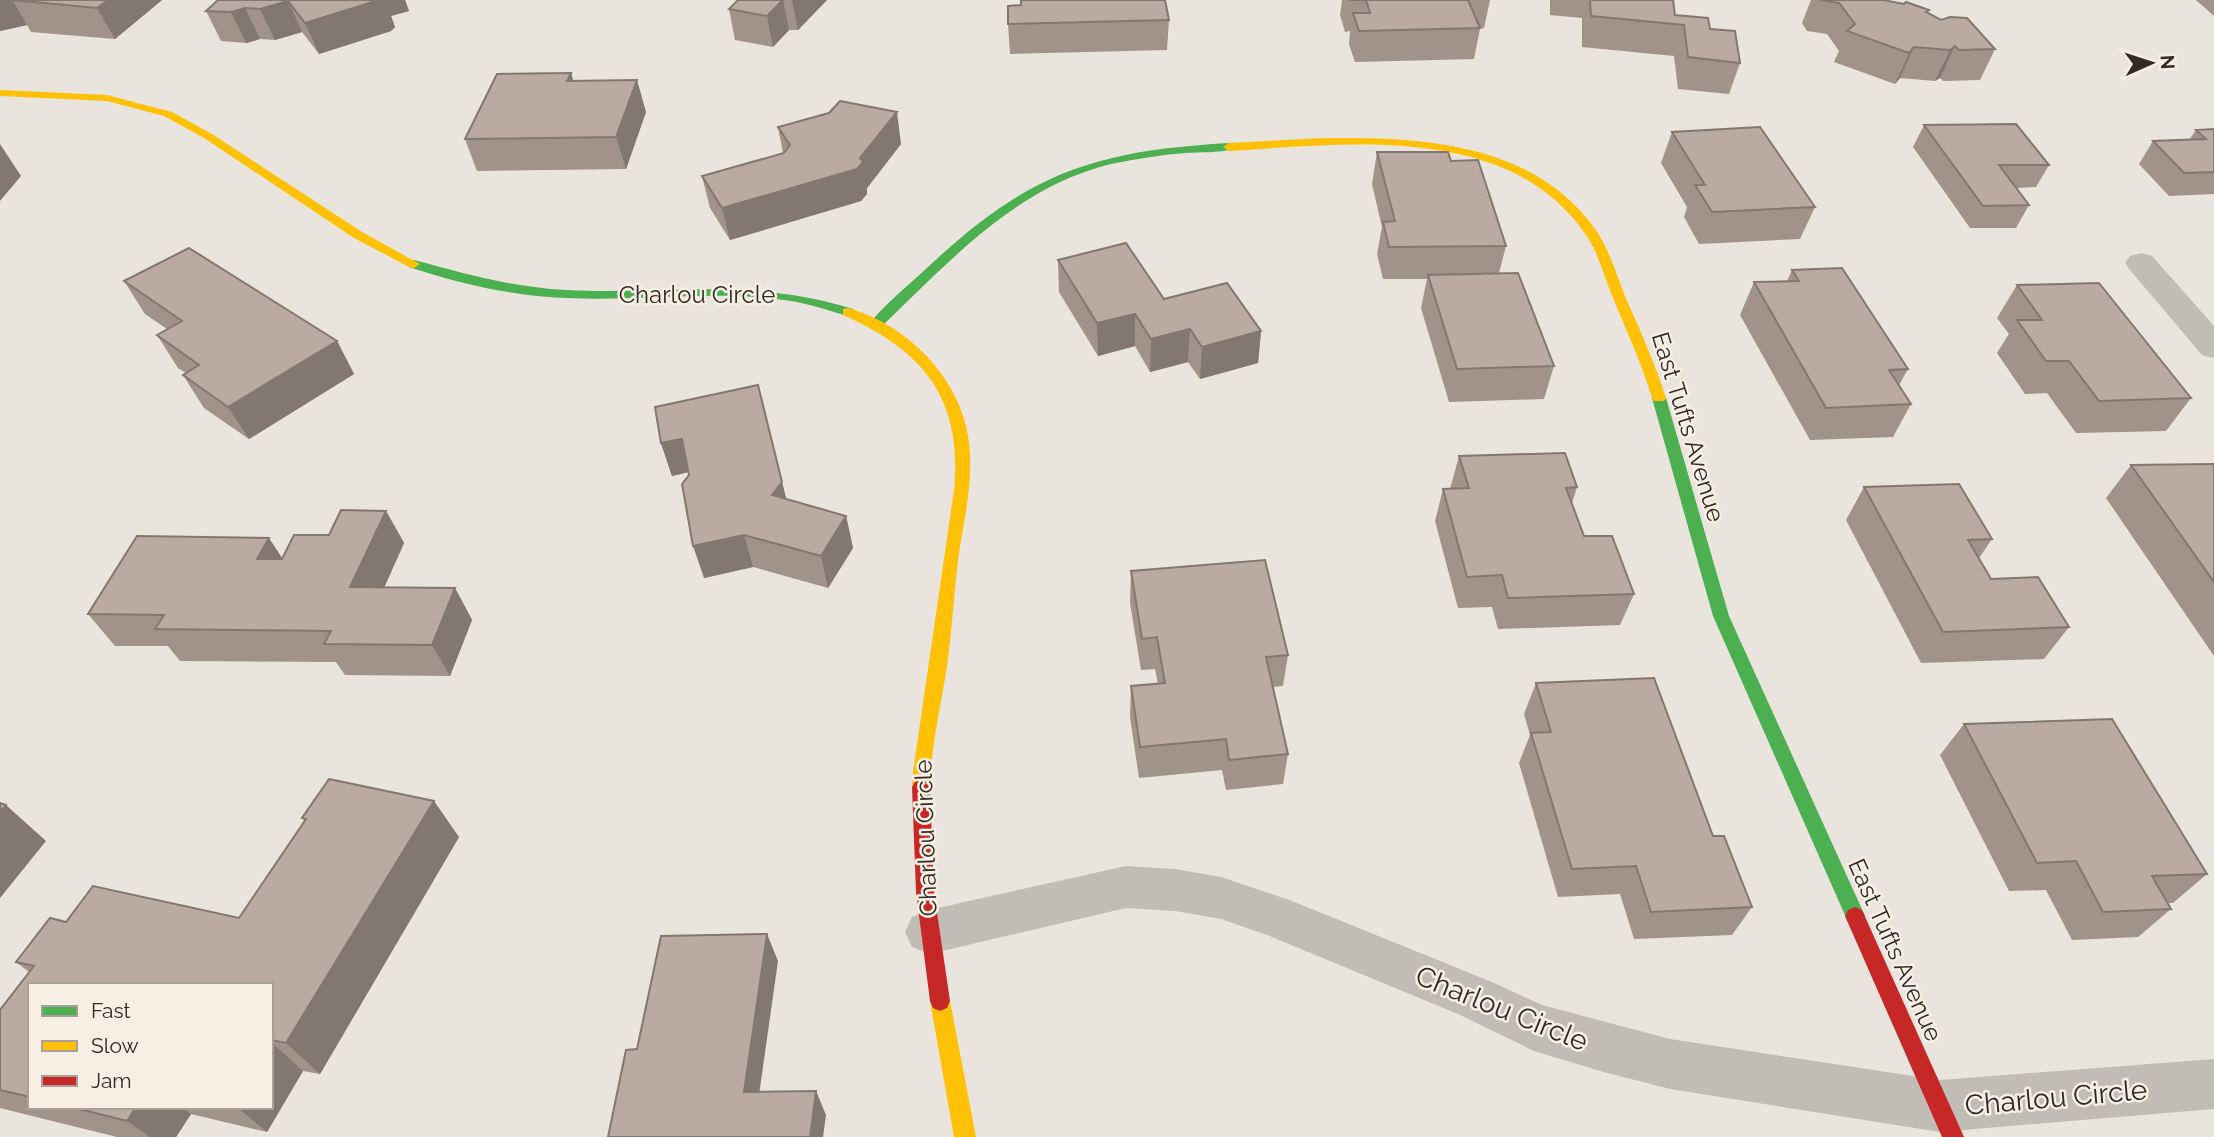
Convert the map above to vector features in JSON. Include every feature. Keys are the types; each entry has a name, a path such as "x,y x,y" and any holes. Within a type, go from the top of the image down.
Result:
{"street":[{"name":"Charlou Circle","path":"0,93 73,95 118,101 168,114 377,247 437,273 502,288 561,294 745,292 793,296 835,306 877,323 925,360 952,402 963,445 962,494 954,536 938,667 921,759 929,932 965,1137"},
{"name":"East Tufts Avenue","path":"877,323 993,218 1044,185 1097,163 1126,157 1210,148 1402,142 1470,152 1512,169 1550,189 1577,214 1591,233 1650,366 1721,616 1946,1121"},
{"path":"2141,263 2214,347"},
{"name":"Charlou Circle","path":"929,932 1126,887 1187,892 1221,898 1275,916 1475,998 1534,1027 1606,1049 1946,1121 2214,1084"}],"building":[{"path":"13,0 108,0 97,8"},
{"path":"218,0 379,0 305,23 288,1 260,9 206,11"},
{"path":"738,0 783,0 767,16 729,9"},
{"path":"1021,0 1165,0 1169,20 1008,24 1008,6 1021,5"},
{"path":"1366,0 1468,0 1480,28 1359,31 1353,13 1370,13"},
{"path":"1590,0 1673,0 1675,15 1708,18 1710,29 1735,31 1740,63 1688,57 1684,25 1591,16"},
{"path":"1819,0 1906,2 1929,10 1926,12 1941,20 1950,17 1967,18 1995,49 1959,50 1955,46 1950,50 1914,47 1909,53 1847,31 1855,24 1839,3"},
{"path":"571,73 567,81 637,80 616,137 465,139 497,74"},
{"path":"840,101 897,112 860,158 863,162 857,169 722,208 702,176 784,153 790,145 778,127 829,113"},
{"path":"2016,124 2049,165 1999,165 2029,205 1983,206 1924,125"},
{"path":"1760,127 1815,207 1712,212 1695,185 1705,185 1672,132"},
{"path":"2214,129 2214,172 2184,173 2153,141 2206,139 2196,130"},
{"path":"1377,152 1448,152 1451,161 1478,160 1506,246 1389,247 1383,222 1395,221"},
{"path":"1126,243 1164,299 1227,283 1261,331 1202,347 1190,329 1151,339 1135,314 1097,323 1058,260"},
{"path":"189,248 337,341 228,407 183,375 199,365 157,335 182,321 124,281"},
{"path":"1842,268 1908,369 1889,370 1911,404 1826,408 1754,282 1799,281 1792,270"},
{"path":"1518,273 1554,366 1457,369 1428,275"},
{"path":"2099,283 2191,398 2099,401 2069,361 2046,361 2017,320 2042,320 2017,285"},
{"path":"758,385 782,482 772,495 846,516 821,556 744,535 693,546 682,484 689,475 682,439 661,443 655,407"},
{"path":"1565,453 1577,487 1566,488 1584,536 1612,536 1634,594 1508,598 1502,575 1467,577 1443,489 1469,488 1459,456"},
{"path":"2214,464 2214,582 2131,465"},
{"path":"1959,484 1992,539 1968,540 1991,579 2038,577 2069,627 1943,632 1864,487"},
{"path":"341,510 386,511 350,587 455,588 432,645 324,644 331,631 155,629 164,615 88,614 137,536 269,538 257,559 282,559 294,535 329,535"},
{"path":"1265,560 1288,655 1266,657 1288,754 1229,760 1226,739 1140,747 1131,686 1165,683 1157,637 1142,639 1131,571"},
{"path":"1654,678 1713,836 1724,836 1752,907 1651,912 1636,866 1572,869 1531,733 1551,732 1536,683"},
{"path":"2112,719 2207,874 2152,876 2171,909 2103,912 2076,861 2037,863 1964,724"},
{"path":"329,779 434,801 286,1043 273,1040 273,983 28,983 28,1097 0,1090 0,1010 34,966 16,962 50,918 66,922 93,886 239,918 306,819 302,818"},
{"path":"767,934 744,1092 816,1091 810,1137 608,1137 626,1050 637,1049 661,936"},
{"path":"80,1109 135,1109 127,1121"}],"traffic: fast":[{"path":"877,323 975,232 1041,186 1085,168 1132,156 1229,147"},
{"path":"414,264 487,285 538,292 589,295 732,292 790,297 848,312"},
{"path":"1659,398 1721,616 1855,916"}],"traffic: slow":[{"path":"0,93 107,98 168,114 208,136 358,235 414,264"},
{"path":"1229,147 1375,141 1424,144 1473,153 1517,169 1557,194 1590,231 1651,372 1659,398"},
{"path":"848,312 891,334 927,364 952,403 960,426 963,450 961,490 921,787"},
{"path":"940,1001 965,1137"}],"traffic: jam":[{"path":"921,787 925,892 940,1001"},
{"path":"1855,916 1953,1137"}]}
